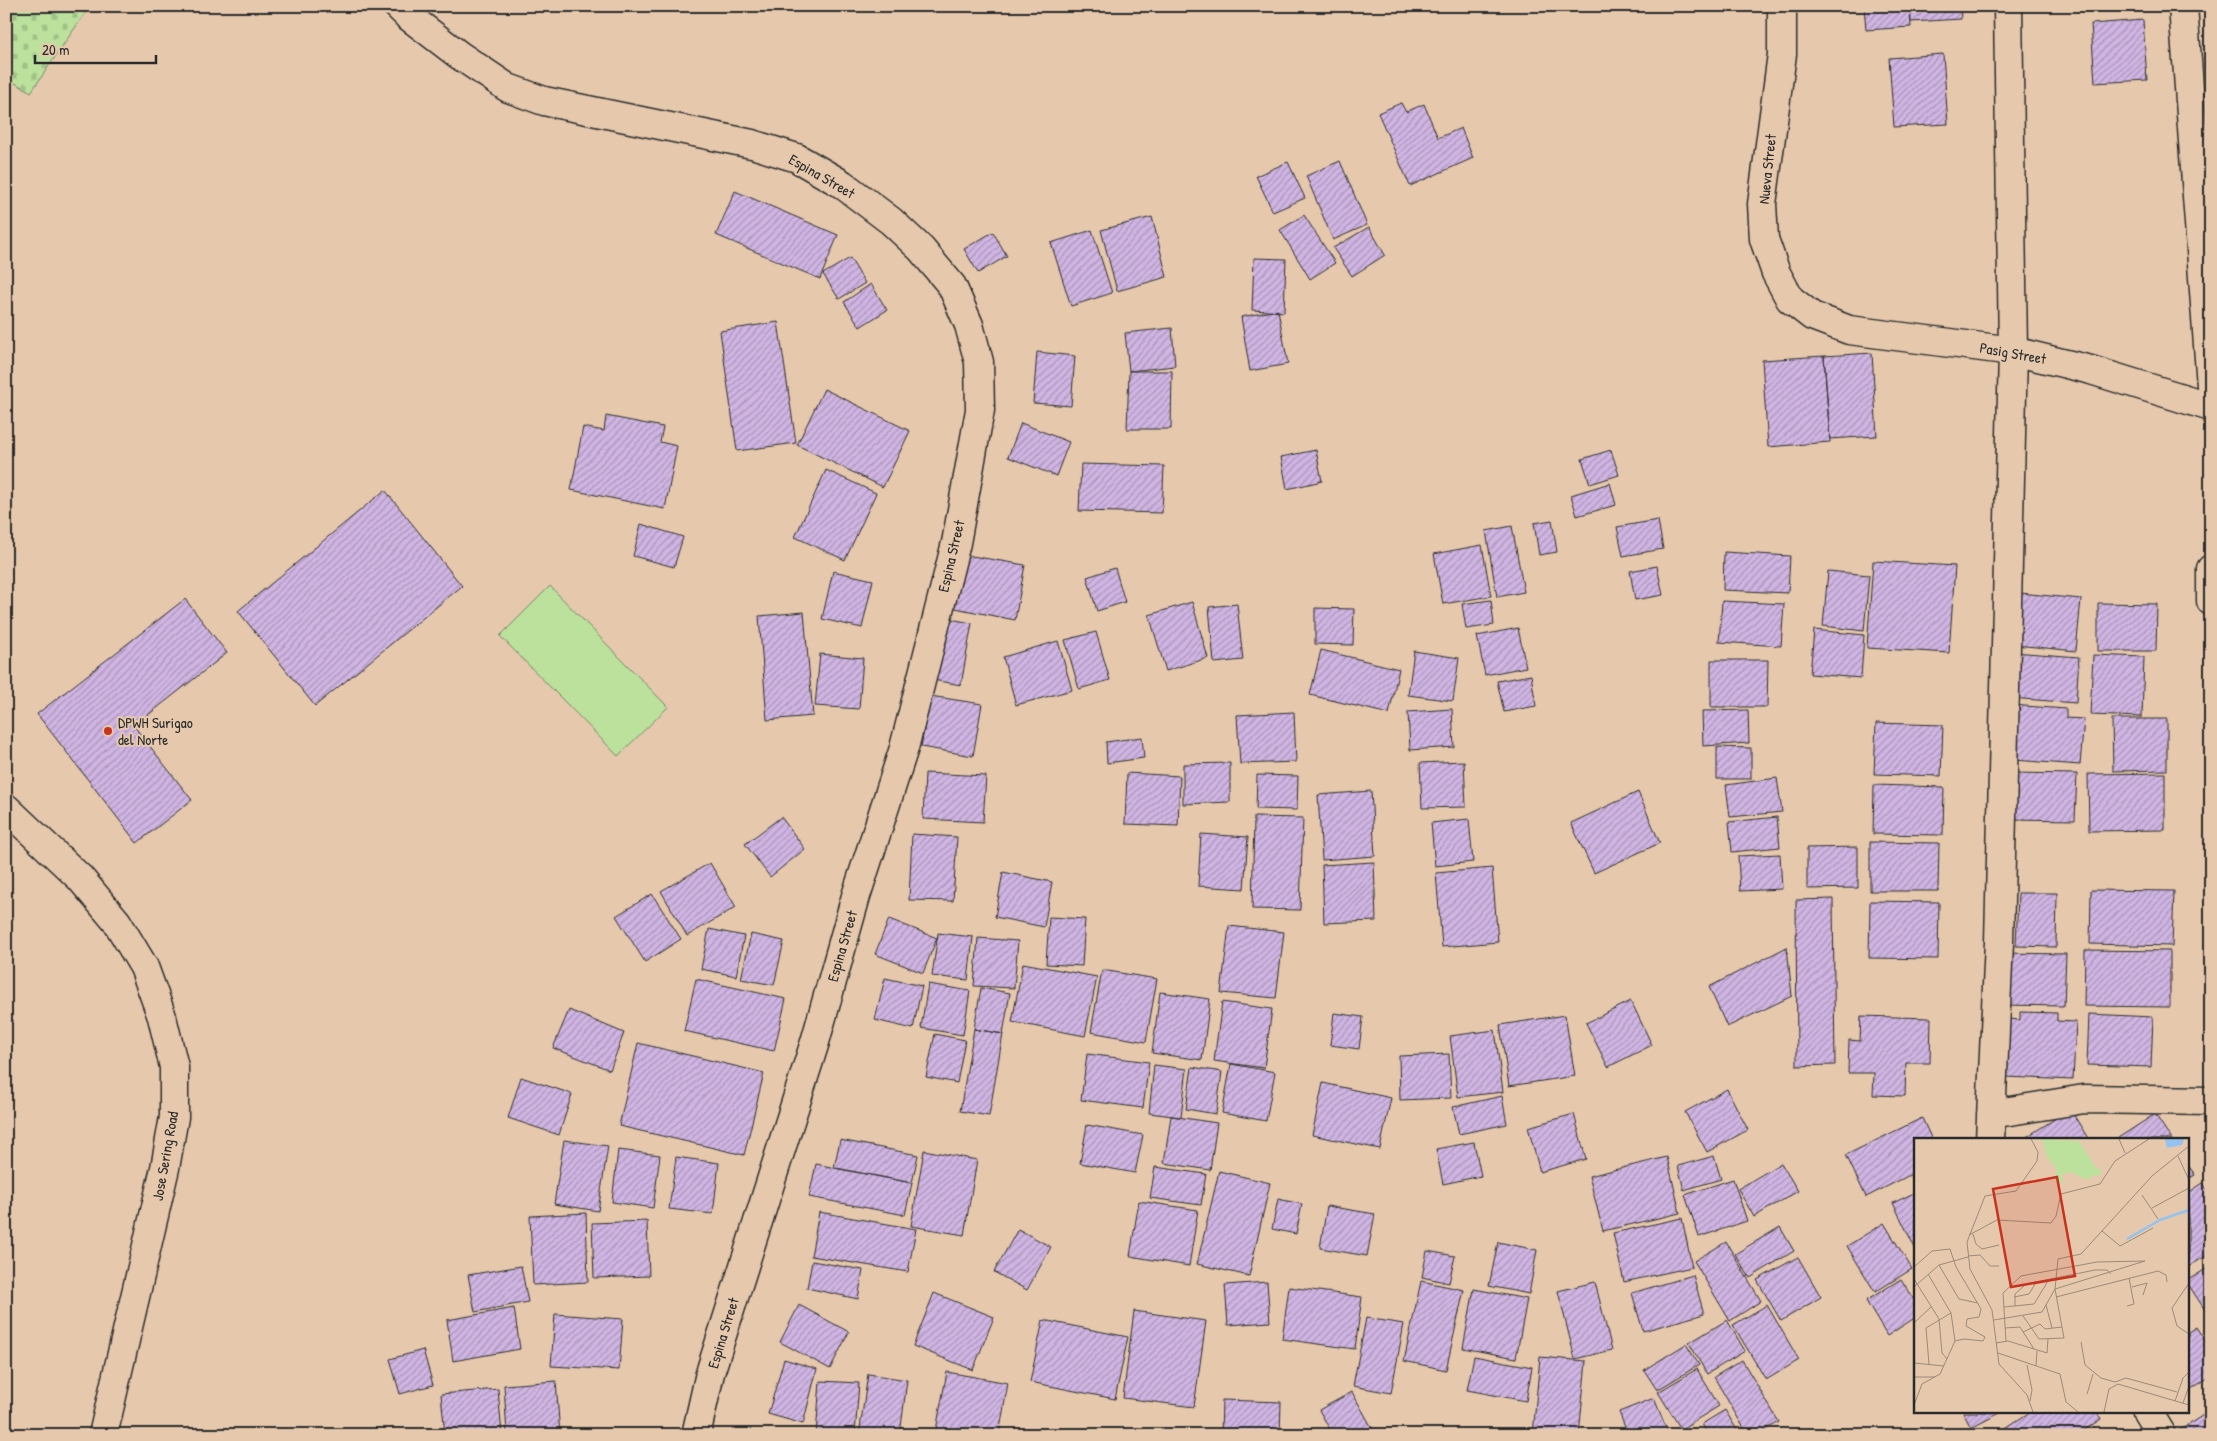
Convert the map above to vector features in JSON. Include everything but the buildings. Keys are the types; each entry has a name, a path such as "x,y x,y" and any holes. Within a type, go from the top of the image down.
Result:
{"street":[{"name":"Espina Street","path":"398,6 408,16 459,55 508,88 544,101 752,144 797,158 842,184 891,221 952,286 969,325 979,362 980,410 956,543 904,748 856,896 816,1042 710,1373 696,1435"},
{"name":"Nueva Street","path":"1782,6 1782,54 1762,204 1764,239 1776,272 1790,300 1812,316"},
{"path":"2008,6 2013,351 1999,942 1991,1127 2084,1099 2210,1102 2211,1097"},
{"path":"2183,6 2211,386"},
{"name":"Pasig Street","path":"1812,316 1849,330 2013,351 2091,370 2211,407"},
{"path":"2211,569 2211,601"},
{"name":"Jose Sering Road","path":"6,808 80,878 117,922 144,967 162,1017 174,1067 174,1117 165,1168 103,1435"},
{"path":"2148,1414 2161,1435"}],"green space":[{"path":"6,6 90,6 31,92 6,78"},
{"path":"550,586 668,707 618,756 500,636"}],"place":[{"name":"DPWH Surigao del Norte","path":"108,731"}]}
